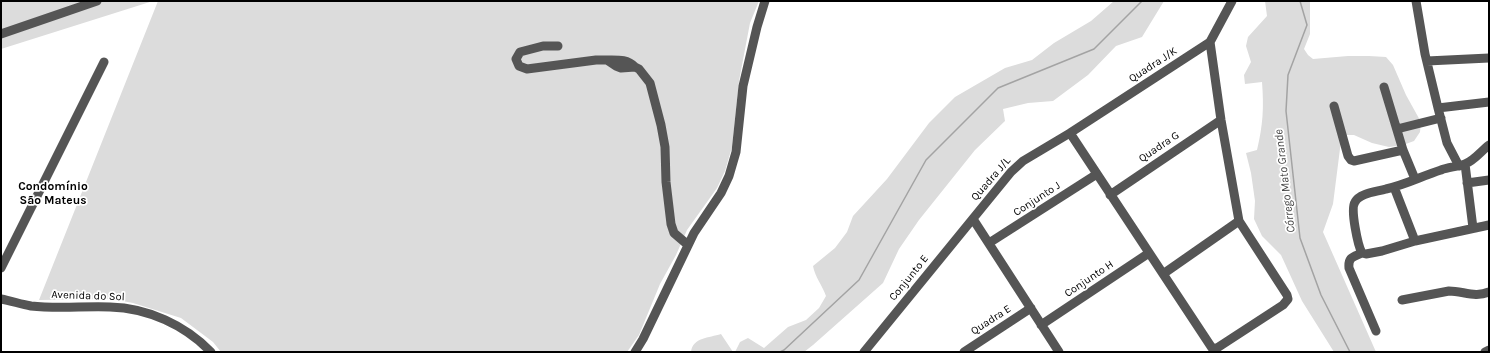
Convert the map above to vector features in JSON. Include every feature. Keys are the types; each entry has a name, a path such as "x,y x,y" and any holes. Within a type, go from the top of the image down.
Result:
{"street":[{"path":"1,34 97,1"},
{"path":"635,352 682,261 688,245 707,212 721,193 729,176 736,152 743,86 757,27 765,1"},
{"name":"Quadra J/K","path":"1070,133 1210,42 1232,1"},
{"path":"1416,1 1425,54 1440,118 1449,147 1462,165 1467,183 1473,228"},
{"path":"1070,133 1212,348 1217,348 1283,305 1288,300 1287,295 1239,221 1221,120 1210,42"},
{"path":"558,46 543,46 520,52 516,59 519,66 527,69 596,60 607,60 621,68 635,67 639,69 650,83 661,125 671,224 674,233 688,245"},
{"path":"1427,60 1489,58"},
{"path":"1,268 104,62"},
{"path":"1384,87 1403,150 1415,179"},
{"path":"1438,108 1489,102"},
{"path":"1334,106 1348,156 1351,160 1354,161 1403,150"},
{"path":"1397,129 1440,118"},
{"name":"Quadra G","path":"1110,195 1221,120"},
{"name":"Quadra J/L","path":"973,219 1019,165 1070,133"},
{"path":"1362,253 1358,242 1354,221 1354,202 1367,194 1394,187 1443,169 1462,165 1478,156 1489,145"},
{"name":"Conjunto J","path":"989,243 1097,174"},
{"path":"1467,183 1489,180"},
{"path":"1394,187 1415,241"},
{"path":"973,219 1059,352"},
{"name":"Conjunto E","path":"864,352 973,219"},
{"path":"1163,274 1239,221"},
{"path":"1376,331 1349,268 1348,262 1352,257 1362,253 1366,254 1376,252 1415,241 1489,225"},
{"name":"Conjunto H","path":"1041,325 1149,253"},
{"path":"1402,300 1449,291 1469,294 1489,292"},
{"name":"Avenida do Sol","path":"1,299 30,306 112,307 142,312 164,319 180,327 211,352"},
{"name":"Quadra E","path":"964,352 1031,308"}],"shaded area":[{"path":"1,1 153,1 1,49"},
{"path":"158,1 759,1 750,23 739,81 732,147 725,171 717,188 687,230 676,255 660,284 639,335 627,352 221,352 213,342 181,318 133,303 112,299 39,300"},
{"path":"1114,1 1164,1 1142,37 1116,46 1088,75 1053,101 1028,103 1003,109 1005,121 975,150 919,220 899,249 883,283 813,345 804,352 735,352 740,342 748,338 764,348 788,327 806,320 819,308 826,296 815,274 813,266 835,248 847,232 853,216 887,179 929,123 955,97 1005,68 1032,60 1054,43 1091,21"},
{"path":"1265,1 1310,1 1310,34 1304,49 1313,59 1348,56 1386,57 1393,65 1406,95 1421,122 1420,132 1414,141 1403,145 1389,147 1372,143 1354,135 1346,135 1341,141 1333,204 1323,232 1376,352 1334,352 1302,301 1281,255 1262,236 1254,219 1255,201 1251,173 1246,153 1257,150 1261,132 1263,100 1262,82 1245,84 1244,75 1251,62 1246,46 1248,37 1267,16"},
{"path":"721,334 733,352 691,352 692,347 698,341 707,337"}],"waterway":[{"path":"780,352 784,350 859,280 926,160 998,88 1094,49 1142,1"},
{"name":"Córrego Mato Grande","path":"1300,1 1307,25 1288,75 1286,111 1300,238 1321,295 1350,352"}],"district":[{"name":"Condomínio São Mateus","path":"53,194"}]}
